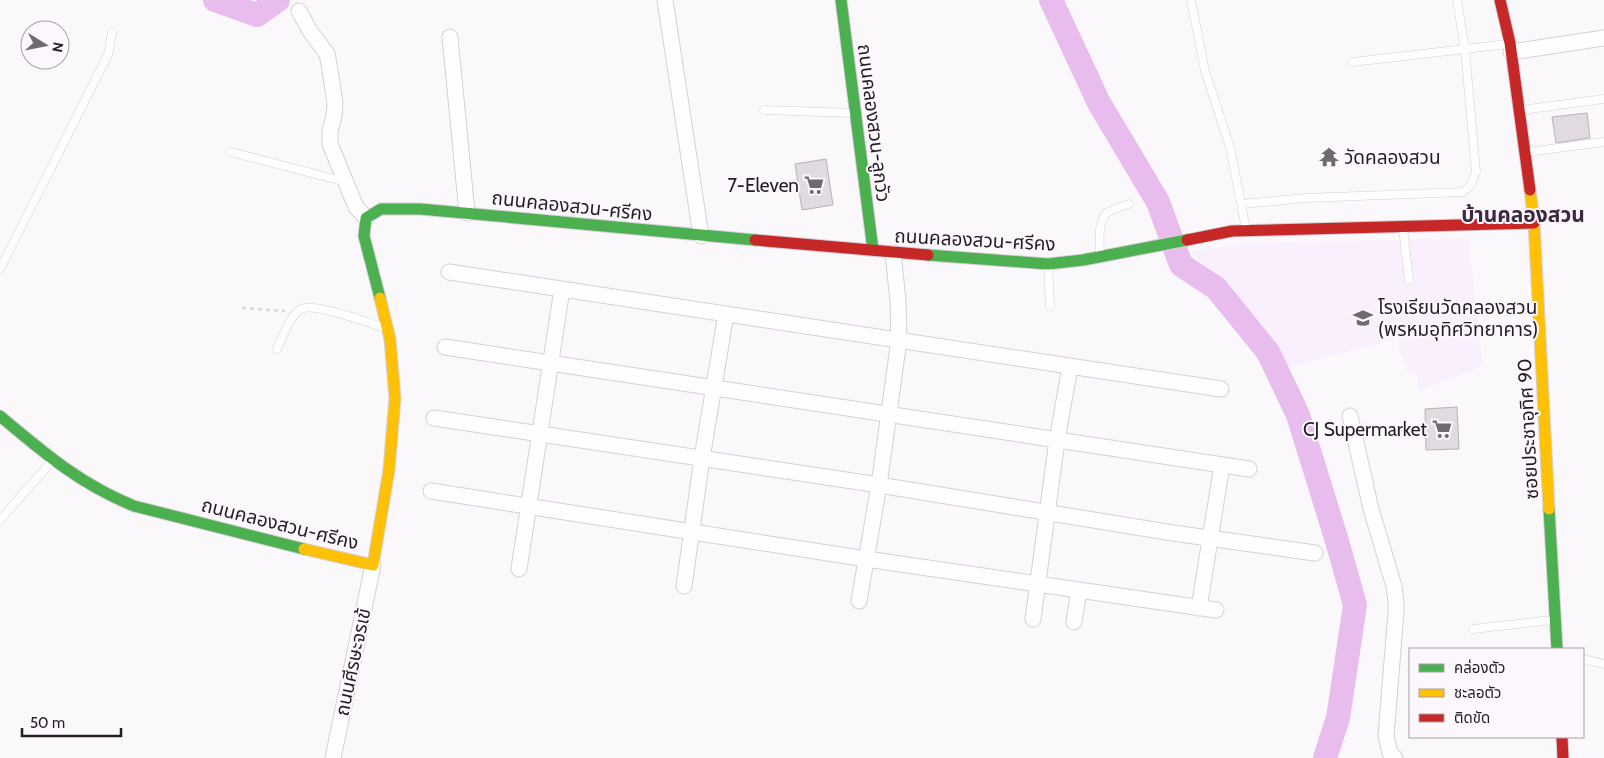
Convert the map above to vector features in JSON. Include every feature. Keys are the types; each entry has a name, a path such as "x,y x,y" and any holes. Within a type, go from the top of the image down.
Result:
{"street":[{"path":"666,0 701,236"},
{"name":"ถนนคลองสวน-ลูกวัว","path":"841,0 873,250"},
{"name":"ซอยประชาอุทิศ 90","path":"1500,0 1510,48 1534,223 1557,648"},
{"path":"299,10 310,32 323,47 329,64 335,103 329,136 330,144 356,207 366,218"},
{"path":"450,37 467,213"},
{"path":"1510,48 1604,38"},
{"name":"ถนนคลองสวน-ศรีคง","path":"0,416 68,472 90,486 134,506 373,565 389,470 395,398 394,374 387,328 364,236 366,218 381,209 420,209 894,253 1048,264 1100,257 1232,231 1534,223"},
{"path":"859,601 879,485 899,340 894,253"},
{"path":"449,272 1221,389"},
{"path":"519,569 562,289"},
{"path":"684,586 702,458 726,314"},
{"path":"445,347 1249,469"},
{"path":"1032,619 1070,367"},
{"path":"1350,416 1372,509 1396,595 1386,736 1390,753 1395,758"},
{"path":"434,418 1315,553"},
{"path":"1199,608 1222,465"},
{"path":"431,491 866,559 1216,610"},
{"name":"ถนนศีรษะจรเข้","path":"333,758 373,565"},
{"path":"1074,622 1079,590"},
{"path":"1560,738 1563,758"}],"lane":[{"path":"1191,0 1205,71 1230,147 1247,230"},
{"path":"1242,204 1306,198 1463,192 1471,185 1476,172 1465,49 1457,0"},
{"path":"0,269 108,55 112,33"},
{"path":"1353,62 1465,49 1510,48"},
{"path":"1519,110 1604,99"},
{"path":"764,110 856,113"},
{"path":"1524,152 1604,142"},
{"path":"231,152 346,182"},
{"path":"1100,257 1100,229 1104,218 1107,213 1129,204"},
{"path":"1403,227 1409,280"},
{"path":"1048,264 1050,306"},
{"path":"277,349 291,320 301,309 310,306 337,312 387,328"},
{"path":"0,520 53,460"},
{"path":"1473,629 1555,620"},
{"path":"1584,659 1604,664"}],"path":[{"path":"242,308 298,312"}],"shaded area":[{"name":"โรงเรียนวัดคลองสวน (พรหมอุทิศวิทยาคาร)","path":"1468,238 1483,366 1419,391 1417,375 1407,373 1397,339 1285,368 1273,355 1236,296 1218,281 1191,251 1251,243"}],"building":[{"path":"1587,113 1590,138 1556,143 1552,117"},
{"name":"7-Eleven","path":"826,159 833,205 802,210 795,164"},
{"name":"CJ Supermarket","path":"1457,407 1459,449 1426,450 1425,409"}],"waterway":[{"path":"215,0 257,15 278,0"},
{"path":"1051,0 1099,103 1158,202 1181,265 1216,288 1268,352 1298,415 1355,605 1338,718 1325,758"}],"traffic: fast":[{"path":"841,0 873,250"},
{"path":"380,298 364,236 366,218 381,209 420,209 755,240"},
{"path":"928,255 1048,264 1083,260 1187,240"},
{"path":"0,416 47,455 79,478 134,506 304,549"},
{"path":"1549,509 1557,648"}],"traffic: slow":[{"path":"1530,190 1534,223 1549,509"},
{"path":"304,549 373,565 389,470 395,398 390,339 380,298"}],"traffic: jam":[{"path":"1500,0 1510,43 1530,190"},
{"path":"1187,240 1232,231 1534,223"},
{"path":"755,240 928,255"},
{"path":"1562,738 1563,758"}],"place":[{"name":"วัดคลองสวน","path":"1329,157"},
{"name":"7-Eleven","path":"814,185"},
{"name":"โรงเรียนวัดคลองสวน (พรหมอุทิศวิทยาคาร)","path":"1363,318"},
{"name":"CJ Supermarket","path":"1442,429"}],"district":[{"name":"บ้านคลองสวน","path":"1523,214"}]}
